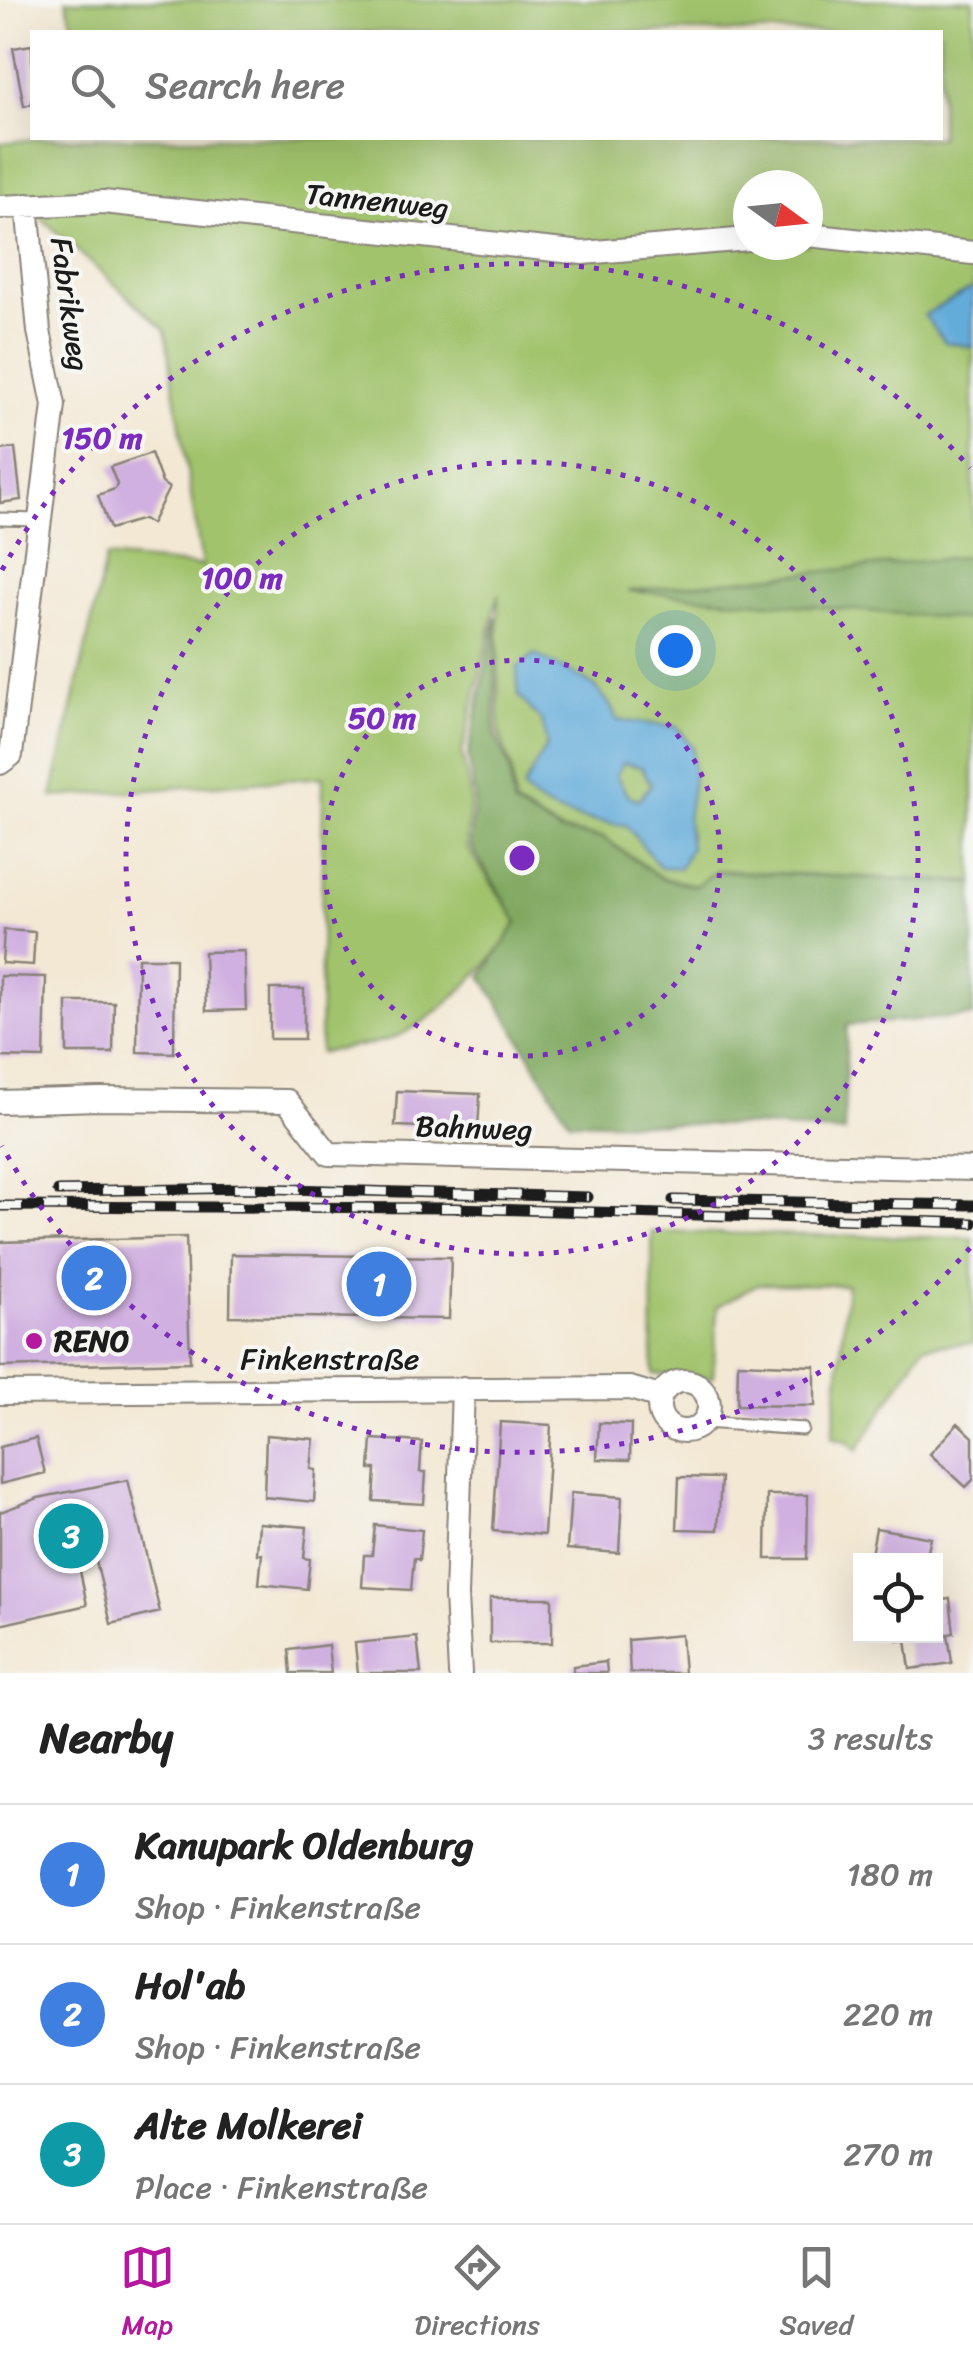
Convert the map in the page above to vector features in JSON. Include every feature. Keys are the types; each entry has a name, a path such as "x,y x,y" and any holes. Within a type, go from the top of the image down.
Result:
{"street":[{"name":"Tannenweg","path":"0,207 103,202 583,254 733,241"},
{"name":"Fabrikweg","path":"0,763 10,755 54,404 39,331 27,204"},
{"path":"823,237 973,253"},
{"name":"Bahnweg","path":"0,1102 287,1101 329,1154 973,1169"},
{"name":"Finkenstraße","path":"0,1393 630,1388 660,1397 670,1384 686,1380 700,1386 707,1395 709,1410 704,1422"},
{"path":"460,1673 456,1596 463,1388"},
{"path":"660,1397 659,1414 670,1428 691,1431 704,1422"}],"lane":[{"path":"0,519 40,520"},
{"path":"704,1422 802,1428"}],"green space":[{"path":"66,0 973,0 973,288 925,315 945,342 973,347 973,556 635,591 973,620 973,882 716,870 696,885 662,878 603,837 561,831 515,804 512,770 499,732 498,594 462,754 471,800 466,846 518,922 479,972 426,1020 390,1039 320,1053 323,777 52,797 106,557 202,566 165,330 27,205 0,207 0,143 30,140 943,140 943,30 74,30","holes":["535,655 594,686 617,720 678,727 692,747 693,778 687,819 690,848 660,867 626,825 556,811 523,789 547,744 543,722 519,696 517,668"]},
{"path":"973,556 973,620 628,591"},
{"path":"496,616 495,733 510,770 513,805 560,832 603,838 662,879 696,886 716,871 973,883 973,1016 847,1025 844,1133 760,1126 569,1121 482,976 518,922 470,845 475,799 468,755"},
{"path":"623,763 642,767 651,785 638,800 627,795 616,775"},
{"path":"652,1232 973,1238 973,1343 924,1346 857,1451 849,1442 833,1437 847,1285 758,1284 717,1307 713,1378 653,1374"}],"water":[{"path":"973,288 973,347 945,342 924,315"},
{"path":"535,654 593,686 617,720 677,727 692,747 693,778 687,819 690,848 680,868 660,867 626,825 556,811 523,789 547,744 542,722 519,696 517,668","holes":["623,763 642,767 651,785 638,800 627,795 616,775"]}],"building":[{"path":"30,45 30,104 24,106 13,48"},
{"path":"15,448 21,500 0,503 0,450"},
{"path":"151,453 162,483 169,488 151,524 143,519 110,529 98,495 115,489 117,484 110,467"},
{"path":"4,930 35,932 33,965 2,963"},
{"path":"244,951 246,1010 206,1011 204,952"},
{"path":"138,958 175,958 174,1053 137,1052"},
{"path":"0,976 46,977 44,1058 0,1057"},
{"path":"270,989 304,989 304,1039 270,1039"},
{"path":"67,1002 114,1002 113,1053 67,1053"},
{"path":"397,1091 480,1094 478,1129 395,1126"},
{"path":"186,1237 190,1362 0,1367 0,1242"},
{"path":"231,1254 451,1257 449,1319 230,1316"},
{"path":"738,1363 815,1366 815,1406 737,1405"},
{"path":"500,1422 551,1425 544,1535 493,1531"},
{"path":"599,1423 631,1424 630,1460 597,1459"},
{"path":"958,1423 973,1437 973,1480 966,1487 930,1454"},
{"path":"266,1435 314,1439 314,1502 264,1497"},
{"path":"36,1438 45,1473 0,1484 0,1447"},
{"path":"372,1439 422,1442 420,1472 426,1472 424,1504 374,1501 376,1469 370,1469"},
{"path":"679,1477 721,1478 718,1530 677,1529"},
{"path":"128,1480 160,1612 111,1624 96,1561 79,1566 87,1605 0,1625 0,1512 38,1498"},
{"path":"571,1493 622,1497 619,1553 567,1549"},
{"path":"767,1495 808,1495 807,1559 766,1559"},
{"path":"259,1523 307,1527 307,1589 259,1584"},
{"path":"375,1525 422,1530 411,1590 362,1587 364,1555 372,1555"},
{"path":"876,1528 931,1538 928,1553 871,1553"},
{"path":"490,1598 552,1598 552,1643 490,1643"},
{"path":"950,1599 954,1633 948,1634 952,1663 910,1669 906,1643 943,1643 943,1600"},
{"path":"681,1635 684,1673 630,1673 628,1640"},
{"path":"417,1637 421,1673 358,1673 355,1643"},
{"path":"328,1645 331,1673 291,1673 289,1650"},
{"path":"606,1662 607,1673 573,1673 573,1666"}],"railway":[{"path":"58,1191 251,1188 588,1197"},
{"path":"673,1200 973,1205"},
{"path":"0,1206 455,1208 973,1223"}],"place":[{"name":"Hol'ab","path":"94,1278"},
{"name":"Kanupark Oldenburg","path":"379,1284"},
{"name":"RENO","path":"34,1341"},
{"name":"Alte Molkerei","path":"71,1536"}]}
